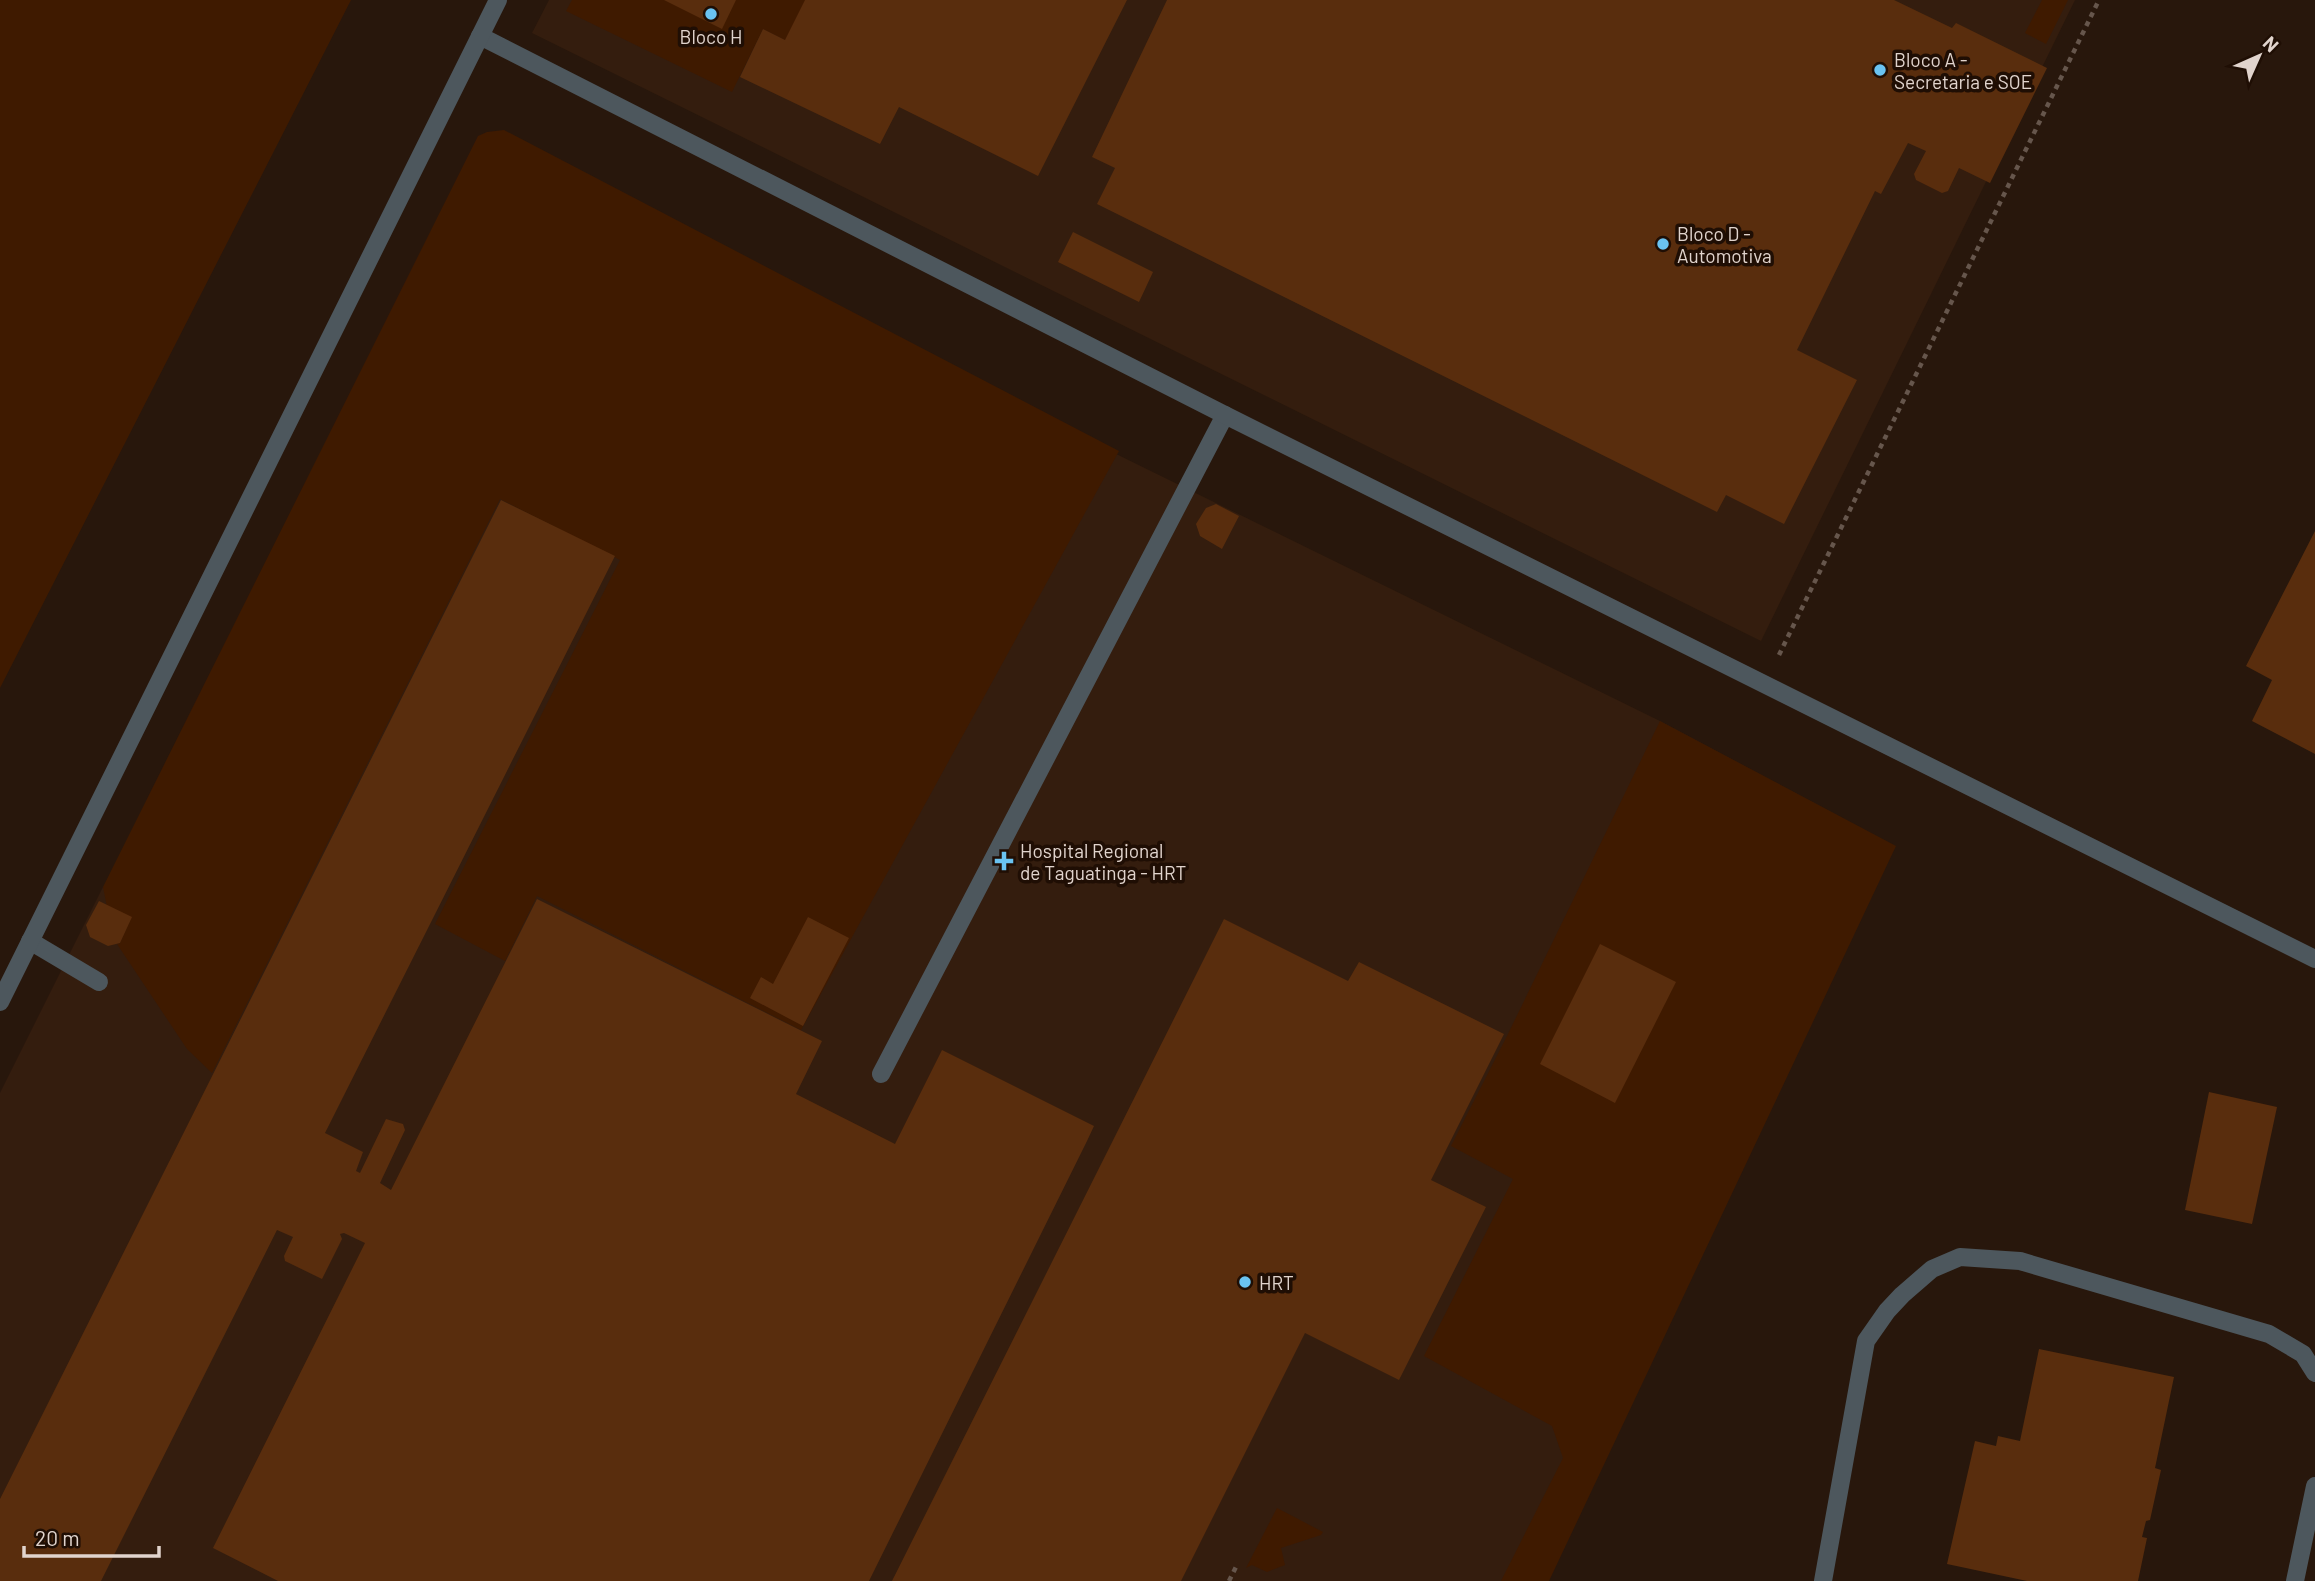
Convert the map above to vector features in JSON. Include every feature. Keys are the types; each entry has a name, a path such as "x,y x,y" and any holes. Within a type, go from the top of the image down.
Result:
{"street":[{"path":"0,1002 498,0"},
{"path":"481,36 1224,415 2315,959"},
{"path":"881,1074 1224,415"},
{"path":"30,941 99,982"},
{"path":"1823,1581 1866,1341 1886,1311 1932,1269 1961,1257 2020,1261 2269,1334 2292,1345 2303,1354 2315,1373"},
{"path":"2295,1581 2315,1486"}],"path":[{"path":"1776,663 2099,0"},
{"path":"1229,1581 1237,1563"}],"shaded area":[{"path":"0,0 351,0 0,688"},
{"path":"549,0 2075,0 1761,641 532,33"},
{"path":"572,0 812,0 791,43 763,29 732,92 566,11"},
{"path":"2042,0 2068,0 2046,44 2025,33"},
{"path":"504,130 1119,451 801,1030 537,896 505,961 435,924 620,560 500,499 212,1073 187,1049 117,944 120,943 131,918 107,907 103,887 478,136"},
{"name":"Hospital Regional de Taguatinga - HRT","path":"503,153 1660,721 1874,835 1509,1581 0,1581 0,1093 103,887 128,899"},
{"path":"1660,721 1896,846 1549,1581 1501,1581 1563,1458 1552,1426 1424,1356 1513,1179 1451,1146"},
{"path":"1277,1508 1323,1532 1281,1548 1285,1565 1267,1572 1252,1565 1246,1568"}],"building":[{"name":"Bloco H","path":"664,0 736,0 722,29"},
{"path":"805,0 1127,0 1038,176 899,107 880,144 740,77 763,29 785,40"},
{"path":"1167,0 1894,0 1952,28 1956,23 2047,68 1990,183 1959,168 1948,191 1942,193 1916,180 1914,174 1926,151 1908,143 1881,194 1875,191 1797,350 1857,380 1784,524 1726,495 1717,512 1097,204 1115,168 1092,157"},
{"path":"1073,232 1153,272 1139,302 1058,262"},
{"path":"501,500 615,556 325,1133 363,1152 356,1171 360,1173 386,1119 403,1124 405,1130 380,1183 391,1190 537,899 822,1041 796,1094 895,1144 942,1050 1094,1126 869,1581 278,1581 213,1548 365,1243 344,1233 340,1234 342,1239 322,1279 285,1261 284,1256 293,1237 277,1230 101,1581 0,1581 0,1499"},
{"path":"1216,504 1239,516 1222,549 1200,536 1196,524 1206,508"},
{"path":"2315,531 2315,754 2252,721 2272,680 2246,666"},
{"path":"99,901 132,917 120,943 108,946 90,937 86,925"},
{"path":"808,917 849,938 803,1026 750,998 761,977 773,984"},
{"name":"HRT","path":"1224,919 1348,981 1359,962 1504,1034 1431,1180 1486,1207 1399,1380 1305,1333 1181,1581 892,1581"},
{"path":"1600,944 1676,982 1615,1103 1540,1064"},
{"path":"2209,1092 2277,1107 2252,1224 2185,1210"},
{"path":"2039,1349 2174,1377 2155,1468 2161,1470 2150,1520 2146,1521 2142,1537 2147,1538 2138,1581 2027,1581 1947,1564 1975,1441 1996,1446 1998,1436 2020,1441"}],"place":[{"name":"Bloco H","path":"711,14"},
{"name":"Bloco A - Secretaria e SOE","path":"1880,70"},
{"name":"Bloco D - Automotiva","path":"1663,244"},
{"name":"Hospital Regional de Taguatinga - HRT","path":"1004,861"},
{"name":"HRT","path":"1245,1282"}]}
